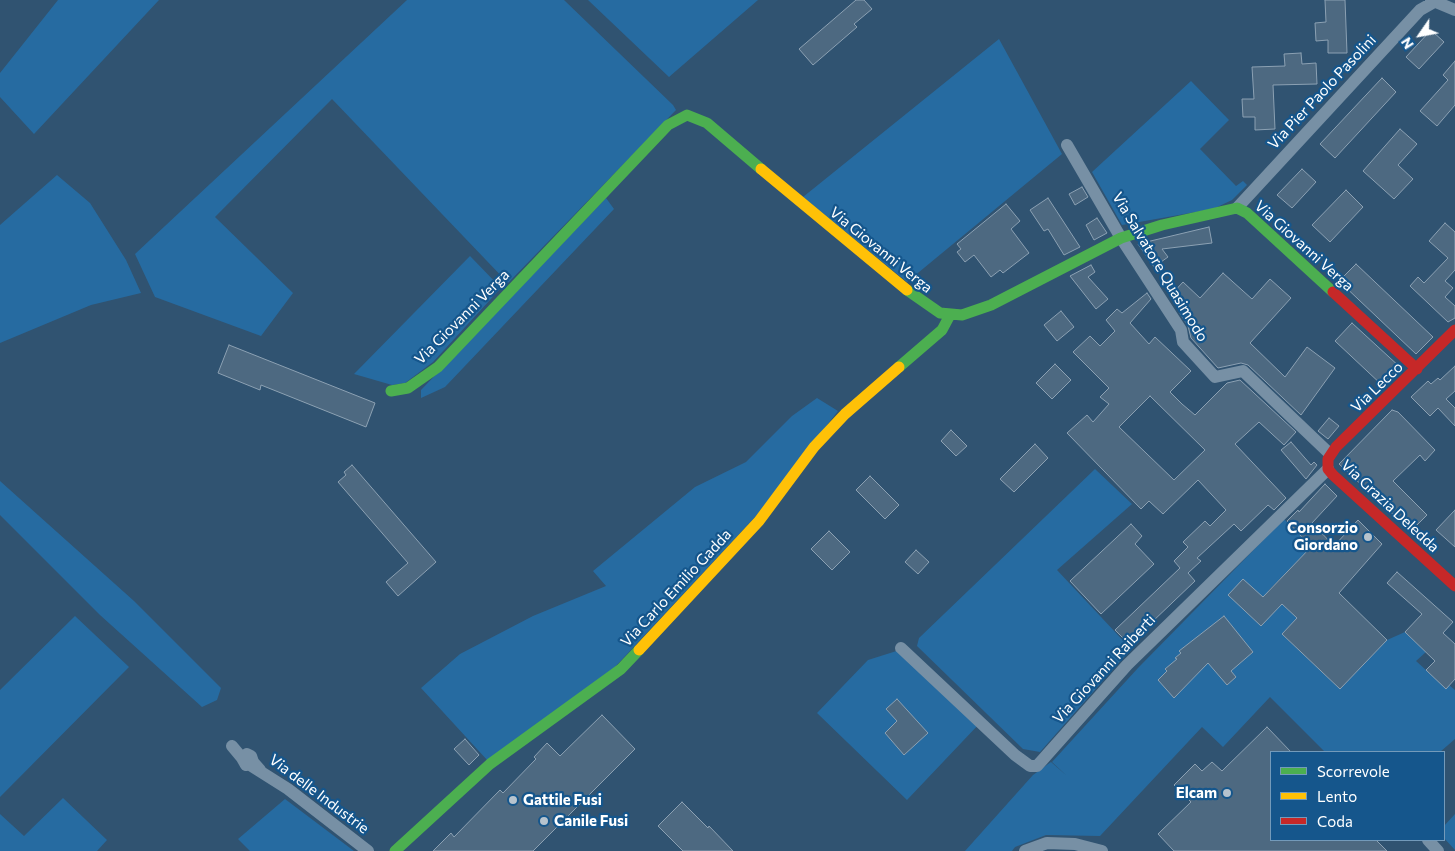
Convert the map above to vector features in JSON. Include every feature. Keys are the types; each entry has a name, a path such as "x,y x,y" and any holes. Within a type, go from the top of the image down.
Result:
{"street":[{"path":"1432,1 1455,10"},
{"name":"Via Pier Paolo Pasolini","path":"1237,208 1420,10 1432,1"},
{"name":"Via Giovanni Verga","path":"391,391 408,388 438,367 668,125 687,115 707,123 820,220 924,304 950,315 962,315 991,305 1121,238 1162,225 1237,208 1247,212 1416,369"},
{"name":"Via Salvatore Quasimodo","path":"1067,145 1121,238 1176,323 1183,342 1215,377 1243,371 1330,454"},
{"name":"Via Carlo Emilio Gadda","path":"395,851 490,764 621,669 759,521 774,498 814,446 845,414 942,330 950,315"},
{"name":"Via Lecco","path":"1330,454 1455,330"},
{"path":"1328,469 1330,454"},
{"name":"Via Grazia Deledda","path":"1328,469 1455,586"},
{"name":"Via Giovanni Raiberti","path":"901,648 1015,755 1030,766 1037,766 1127,664 1328,469"},
{"name":"Via delle Industrie","path":"246,758 368,851"},
{"path":"1429,841 1438,851"},
{"path":"1025,851 1047,844 1075,844 1102,851"}],"shaded area":[{"path":"58,0 159,0 34,134 0,97 0,73"},
{"path":"407,0 564,0 676,110 508,283 332,99 215,217 293,293 261,336 155,297 135,254"},
{"path":"588,0 758,0 669,77"},
{"path":"999,39 1062,154 907,282 803,197"},
{"path":"1191,81 1229,120 1200,149 1236,186 1243,181 1247,185 1232,200 1213,209 1122,225 1092,172"},
{"path":"57,175 90,203 126,260 141,293 91,305 0,343 0,225"},
{"path":"606,198 614,209 445,387 421,398 421,390"},
{"path":"470,256 501,288 433,362 405,383 392,385 354,374"},
{"path":"817,398 838,411 756,516 614,668 488,761 421,688 460,654 533,616 606,586 593,571 695,487 746,462 792,416"},
{"path":"1095,469 1132,504 1057,570 1131,649 1040,752 1023,749 917,646 919,638"},
{"path":"0,481 134,601 221,688 217,700 202,707 100,615 0,515"},
{"path":"1284,519 1311,547 1268,591 1297,618 1282,634 1340,689 1387,640 1405,632 1426,652 1416,661 1446,688 1449,685 1455,690 1455,739 1441,751 1324,751 1270,697 1223,747 1202,727 1100,836 1046,835 1015,847 1012,851 965,851 1033,775 1051,762 1067,776 1052,762 1138,668"},
{"path":"75,616 129,667 0,797 0,690"},
{"path":"906,648 980,723 907,800 817,713 868,660"},
{"path":"63,798 107,840 97,851 0,851 0,814 24,836"},
{"path":"285,799 354,851 250,851 238,839"},
{"path":"1455,814 1455,850 1445,839 1445,825"}],"building":[{"path":"856,0 864,0 872,9 854,24 857,27 813,65 799,49"},
{"path":"1325,0 1345,0 1347,53 1328,53 1328,40 1316,41 1315,23 1326,22"},
{"path":"1431,30 1444,42 1419,69 1406,57"},
{"path":"1301,53 1302,64 1316,63 1317,84 1273,85 1275,129 1255,130 1255,117 1243,117 1242,99 1254,99 1252,67 1285,66 1284,54"},
{"path":"1455,61 1455,105 1437,126 1420,111 1448,80 1443,75"},
{"path":"1382,78 1396,92 1335,158 1320,144"},
{"path":"1400,129 1417,144 1398,165 1413,179 1394,199 1363,171"},
{"path":"1302,169 1316,182 1292,208 1277,195"},
{"path":"1082,187 1088,197 1075,205 1069,194"},
{"path":"1346,190 1363,207 1330,242 1312,225"},
{"path":"1048,198 1080,247 1064,255 1048,229 1044,231 1030,210"},
{"path":"1006,204 1020,221 1011,229 1029,253 1003,273 1000,270 991,277 974,255 965,262 957,252 961,249 957,244"},
{"path":"1097,218 1107,233 1094,240 1086,225"},
{"path":"1445,223 1455,232 1455,270 1445,281 1453,288 1445,297 1455,306 1455,318 1448,322 1410,286 1418,277 1424,283 1448,258 1429,241"},
{"path":"1209,227 1212,243 1162,249 1168,257 1154,267 1138,244"},
{"path":"1356,264 1433,337 1416,354 1339,281"},
{"path":"1091,265 1095,272 1088,277 1108,299 1096,309 1070,276"},
{"path":"1223,273 1252,299 1270,279 1291,298 1250,343 1285,377 1307,347 1335,368 1301,415 1248,365 1241,363 1218,368 1191,338 1188,326 1180,313 1185,308 1171,295 1183,282 1200,298"},
{"path":"1147,293 1151,299 1130,323 1149,344 1155,337 1191,371 1170,392 1195,415 1227,383 1240,380 1296,432 1284,445 1259,422 1235,444 1286,498 1274,510 1268,505 1241,531 1234,524 1197,558 1201,561 1188,573 1195,581 1129,644 1115,630 1180,568 1174,561 1188,547 1183,542 1205,521 1210,526 1226,510 1198,480 1163,514 1149,501 1141,509 1067,433 1087,415 1093,422 1109,404 1100,397 1109,388 1073,352 1090,336 1100,346 1115,331 1106,320 1117,309 1122,313","holes":["1150,396 1205,450 1174,480 1119,427"]},
{"path":"1061,311 1074,327 1057,341 1044,325"},
{"path":"1352,323 1401,368 1383,386 1335,341"},
{"path":"229,345 375,403 366,427 261,385 260,390 218,373"},
{"path":"1055,364 1071,380 1052,399 1036,383"},
{"path":"1455,366 1455,391 1446,399 1455,408 1455,426 1438,408 1430,416 1411,397 1428,381 1431,384 1438,378 1440,380"},
{"path":"1392,410 1398,412 1435,450 1425,461 1420,455 1393,481 1427,515 1411,531 1339,464"},
{"path":"1329,418 1339,426 1328,439 1318,431"},
{"path":"951,430 967,446 956,456 941,441"},
{"path":"1291,442 1311,465 1314,462 1317,465 1306,479 1281,450"},
{"path":"1035,444 1048,458 1014,492 1000,479"},
{"path":"352,465 436,562 398,596 386,582 408,563 338,482 346,475 344,472"},
{"path":"870,476 899,505 885,519 856,490"},
{"path":"1325,484 1337,496 1312,523 1334,546 1358,520 1382,544 1339,593 1387,640 1340,689 1282,634 1297,618 1282,604 1261,626 1228,595 1243,579 1263,597 1311,547 1287,521 1298,510 1299,512"},
{"path":"1455,510 1455,547 1436,530"},
{"path":"1131,524 1142,536 1135,544 1154,564 1101,614 1070,581"},
{"path":"829,531 850,552 832,570 811,549"},
{"path":"916,550 929,562 918,574 905,562"},
{"path":"1397,572 1453,622 1443,633 1455,644 1455,679 1446,689 1426,670 1435,661 1405,632 1422,614 1387,583"},
{"path":"1224,616 1253,652 1231,671 1236,677 1227,685 1208,663 1174,698 1158,680 1167,671 1165,669 1177,659 1175,658 1181,653 1179,651"},
{"path":"897,699 928,733 904,755 885,733 897,721 886,709"},
{"path":"602,715 635,749 533,851 433,851 451,833 454,837 500,790 503,793 536,759 534,757 547,743 560,756"},
{"name":"Elcam","path":"1267,727 1290,751 1270,751 1270,841 1377,841 1387,851 1174,851 1158,834 1191,802 1174,785 1195,764 1202,771 1212,762 1222,771"},
{"path":"465,739 479,755 469,765 454,749"},
{"path":"682,802 733,851 683,851 658,826"}],"traffic: fast":[{"path":"391,391 408,388 438,367 668,125 687,115 707,123 761,169"},
{"path":"907,290 940,313 962,315 991,305 1121,238 1162,225 1237,208 1247,213 1333,292"},
{"path":"899,367 942,330 950,315"},
{"path":"395,851 490,764 621,669 639,650"}],"traffic: slow":[{"path":"761,169 907,290"},
{"path":"639,650 759,521 814,447 845,414 899,367"}],"traffic: jam":[{"path":"1333,292 1417,369"},
{"path":"1455,330 1336,447 1328,459 1328,469 1333,475 1455,586"}],"place":[{"name":"Consorzio Giordano","path":"1368,537"},
{"name":"Elcam","path":"1227,793"},
{"name":"Gattile Fusi","path":"513,800"},
{"name":"Canile Fusi","path":"544,821"}]}
